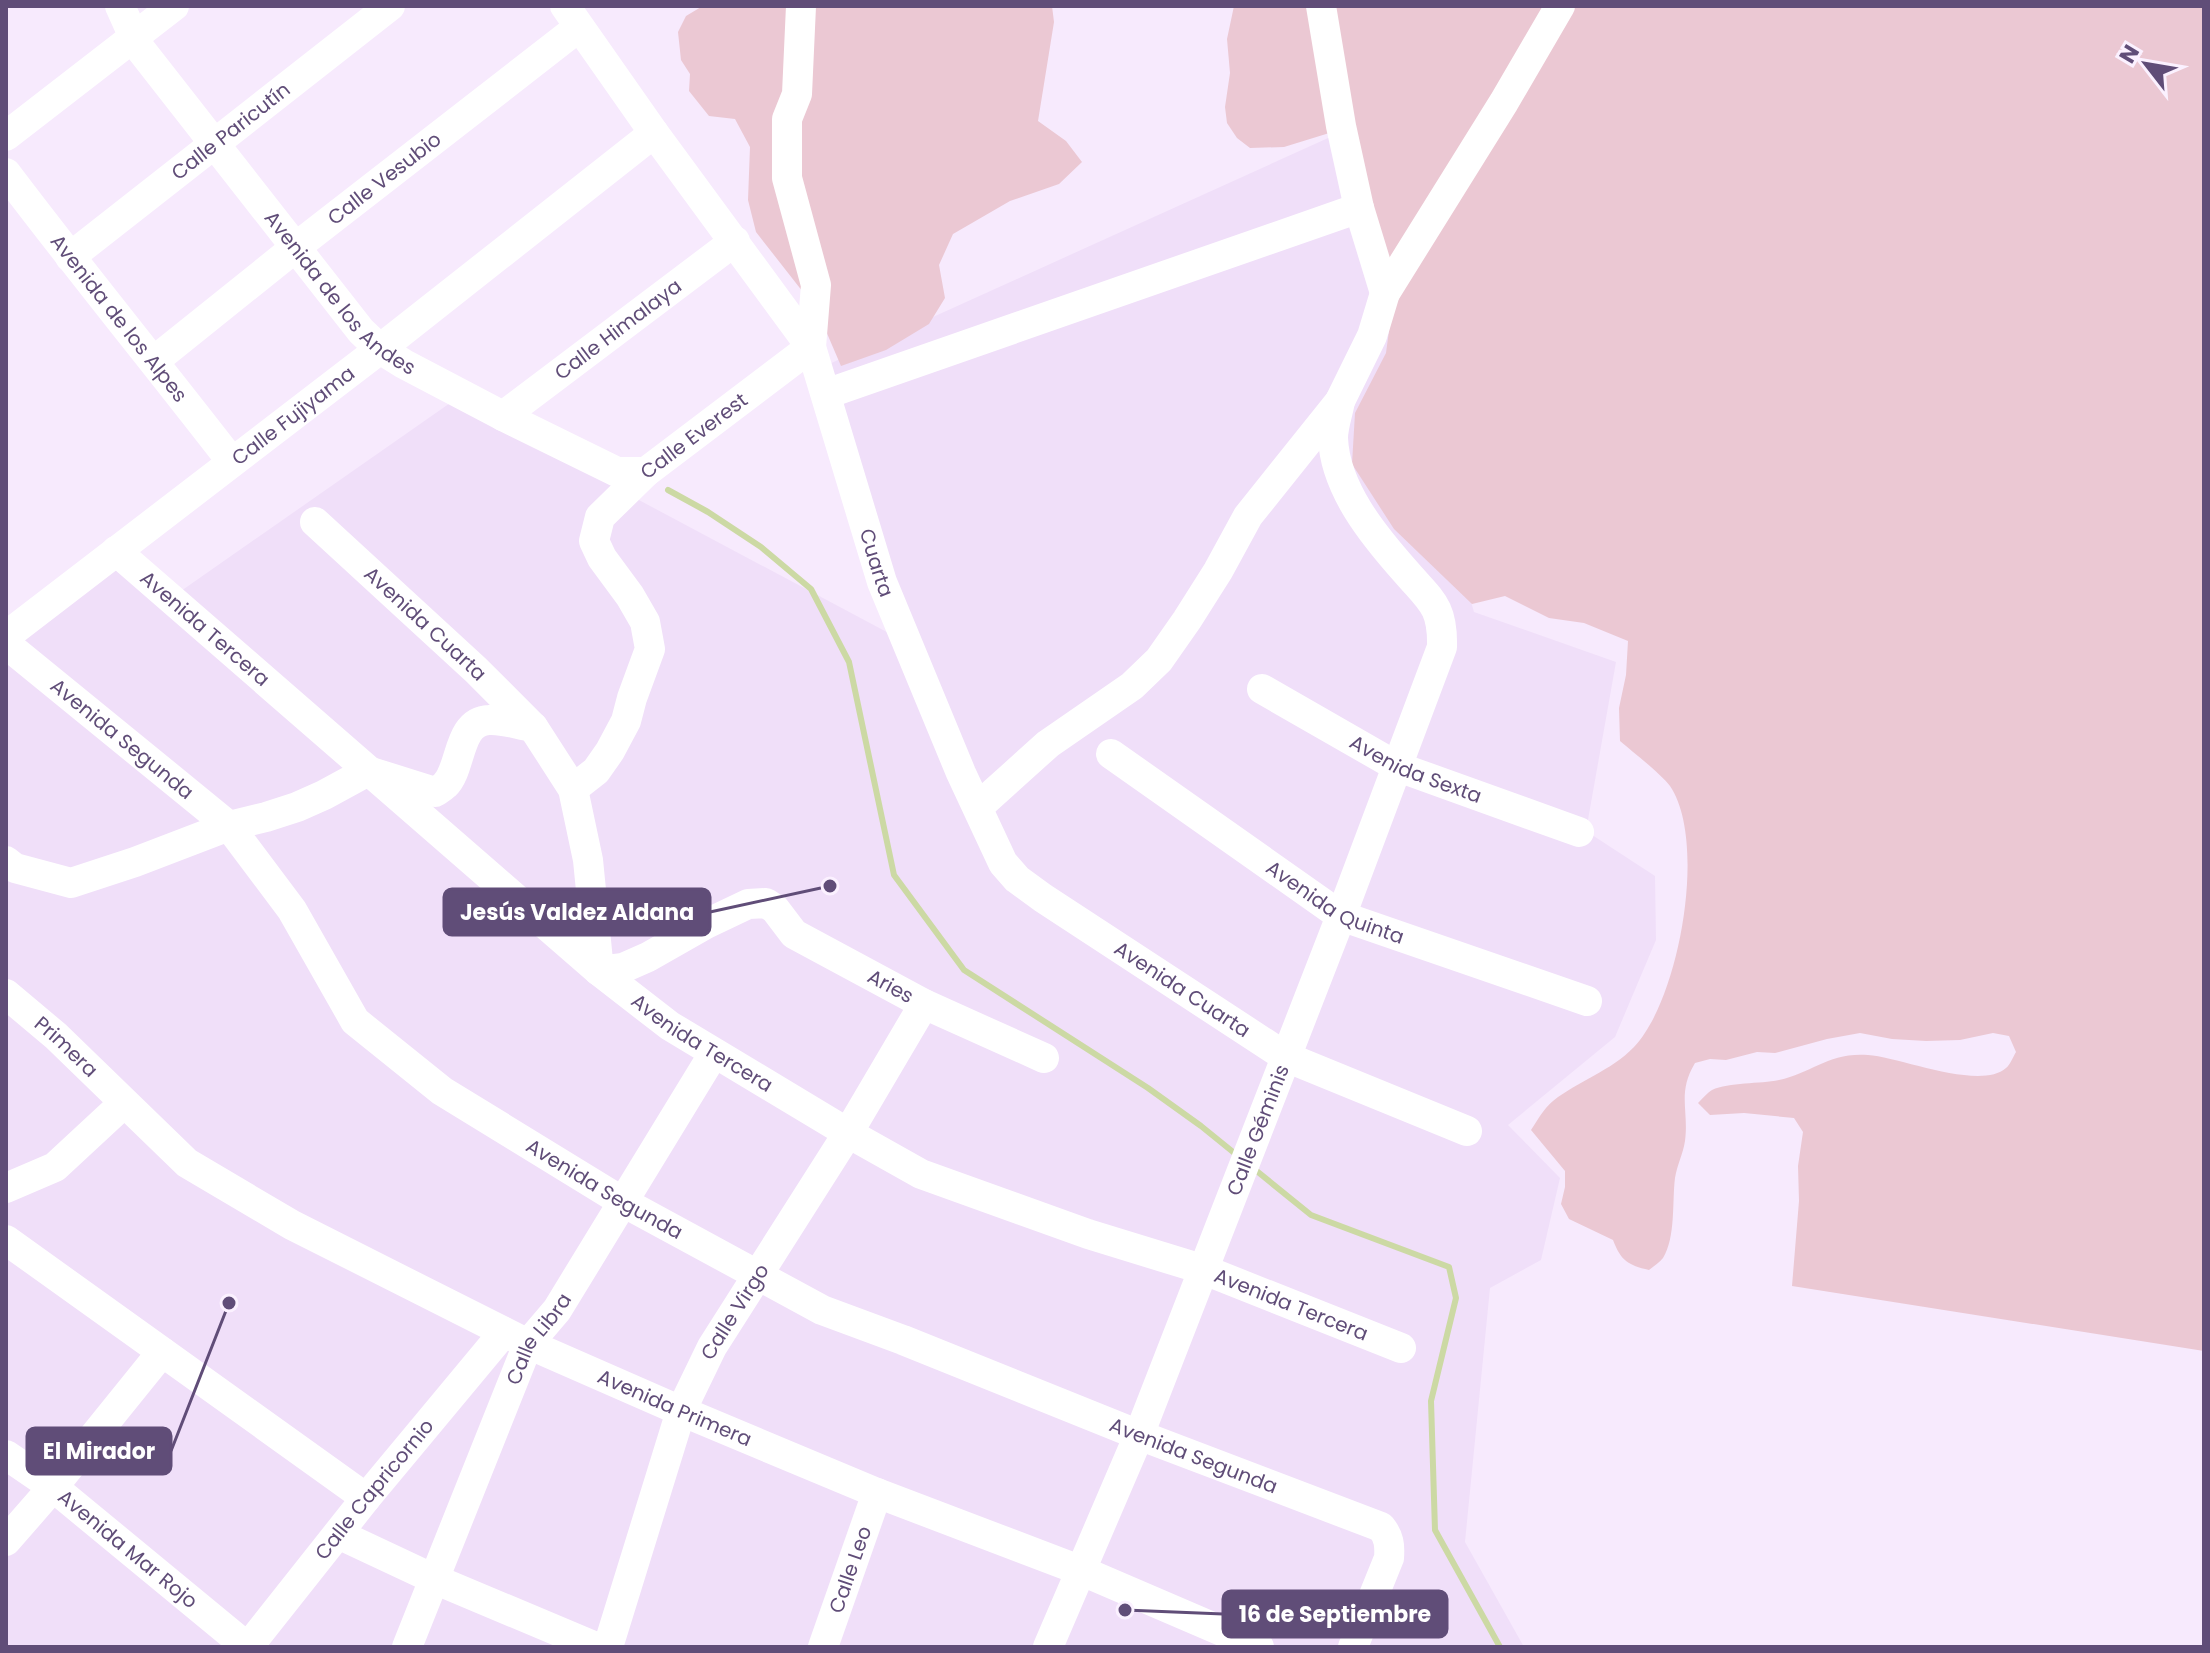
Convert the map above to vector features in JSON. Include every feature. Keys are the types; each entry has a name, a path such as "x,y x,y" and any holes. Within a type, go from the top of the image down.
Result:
{"street":[{"name":"Avenida de los Andes","path":"120,6 133,38 361,331 380,349 503,416 617,472 646,472"},
{"path":"6,136 174,6"},
{"name":"Calle Paricutín","path":"70,257 390,6"},
{"path":"801,6 797,94 787,119 787,178 816,285 811,347"},
{"path":"1321,6 1341,126 1359,208 1385,293"},
{"path":"978,807 1048,744 1132,686 1159,660 1218,571 1248,516 1340,401 1372,336 1385,293 1560,6"},
{"path":"572,16 811,347"},
{"name":"Calle Vesubio","path":"154,361 296,247 572,16"},
{"name":"Calle Fujiyama","path":"6,636 380,349 654,133"},
{"name":"Avenida de los Alpes","path":"6,173 232,462"},
{"path":"826,394 1359,208"},
{"name":"Calle Himalaya","path":"503,416 735,241"},
{"name":"Cuarta","path":"811,347 882,582 961,773"},
{"name":"Calle Everest","path":"573,789 596,771 610,751 626,721 650,649 645,622 594,541 600,517 646,472 811,347"},
{"name":"Calle Géminis","path":"1048,1647 1139,1435 1442,647 1442,628 1436,606 1381,540 1350,496 1335,461 1333,434 1340,401"},
{"name":"Avenida Cuarta","path":"315,522 476,670 533,727 573,789"},
{"name":"Avenida Tercera","path":"116,551 599,971 670,1026 921,1174 1088,1234 1202,1269 1401,1348"},
{"name":"Avenida Segunda","path":"6,644 229,826 292,910 355,1021 442,1091 623,1202 822,1310 1381,1527 1388,1535 1389,1558 1353,1647"},
{"name":"Avenida Sexta","path":"1262,689 1398,767 1579,832"},
{"path":"6,861 15,868 71,883 229,826 297,807 368,771 435,792 447,784 462,743 474,725 487,719 533,727"},
{"name":"Avenida Quinta","path":"1111,754 1341,916 1587,1001"},
{"name":"Avenida Cuarta","path":"961,773 1003,863 1017,879 1286,1057 1467,1131"},
{"path":"573,789 588,860 599,971"},
{"name":"Aries","path":"599,971 623,968 748,904 766,903 775,909 794,934 924,1004 1044,1058"},
{"name":"Primera","path":"6,994 56,1036 124,1103"},
{"name":"Calle Virgo","path":"608,1647 681,1411 712,1347 848,1133 924,1004"},
{"name":"Calle Libra","path":"407,1647 434,1579 516,1338 557,1310 714,1053"},
{"path":"6,1188 55,1167 124,1103"},
{"name":"Avenida Primera","path":"124,1103 187,1163 292,1225 516,1338 877,1493 1082,1571 1259,1647"},
{"path":"6,1240 366,1498"},
{"name":"Calle Capricornio","path":"247,1647 366,1498 516,1338"},
{"path":"6,1541 162,1352"},
{"name":"Avenida Mar Rojo","path":"6,1455 53,1487 247,1647"},
{"name":"Calle Leo","path":"823,1647 877,1493"},
{"path":"338,1534 434,1579 596,1647"}],"shaded area":[{"path":"1052,6 1054,22 1038,121 1066,141 1082,162 1059,184 1010,201 953,234 939,265 945,298 929,324 886,350 841,366 817,310 756,232 748,200 750,147 735,119 709,116 689,91 690,74 681,60 678,32 686,16 701,7"},
{"path":"1234,6 2204,6 2204,1351 1792,1286 1799,1201 1798,1166 1803,1132 1794,1118 1744,1113 1710,1115 1698,1103 1719,1087 1779,1080 1831,1060 1854,1055 1882,1057 1959,1075 1994,1074 2007,1067 2016,1052 2009,1036 1993,1033 1960,1040 1926,1041 1860,1033 1775,1053 1757,1052 1726,1060 1710,1059 1695,1063 1686,1083 1685,1141 1675,1178 1670,1240 1663,1258 1649,1270 1636,1266 1622,1257 1613,1240 1569,1219 1561,1204 1565,1171 1531,1130 1550,1104 1625,1055 1650,1025 1675,959 1683,920 1687,844 1681,811 1666,781 1620,741 1619,708 1626,675 1628,641 1584,623 1549,618 1505,596 1472,604 1394,529 1352,464 1355,413 1386,353 1393,301 1380,260 1352,126 1284,147 1250,148 1237,138 1227,123 1225,107 1230,73 1227,39"},
{"path":"1337,134 1474,612 1616,662 1586,831 1655,876 1656,940 1615,1037 1508,1125 1560,1178 1541,1260 1490,1288 1465,1542 1524,1647 6,1647 6,643 121,548 171,598 453,401 898,638 827,365"}],"waterway":[{"path":"668,490 761,547 811,589 849,662 894,875 964,970 1148,1088 1238,1156"},
{"path":"1253,1168 1311,1215 1449,1267 1456,1298 1431,1401 1435,1530 1500,1647"}],"place":[{"name":"Jesús Valdez Aldana","path":"830,886"},
{"name":"El Mirador","path":"229,1303"},
{"name":"16 de Septiembre","path":"1125,1610"}]}
